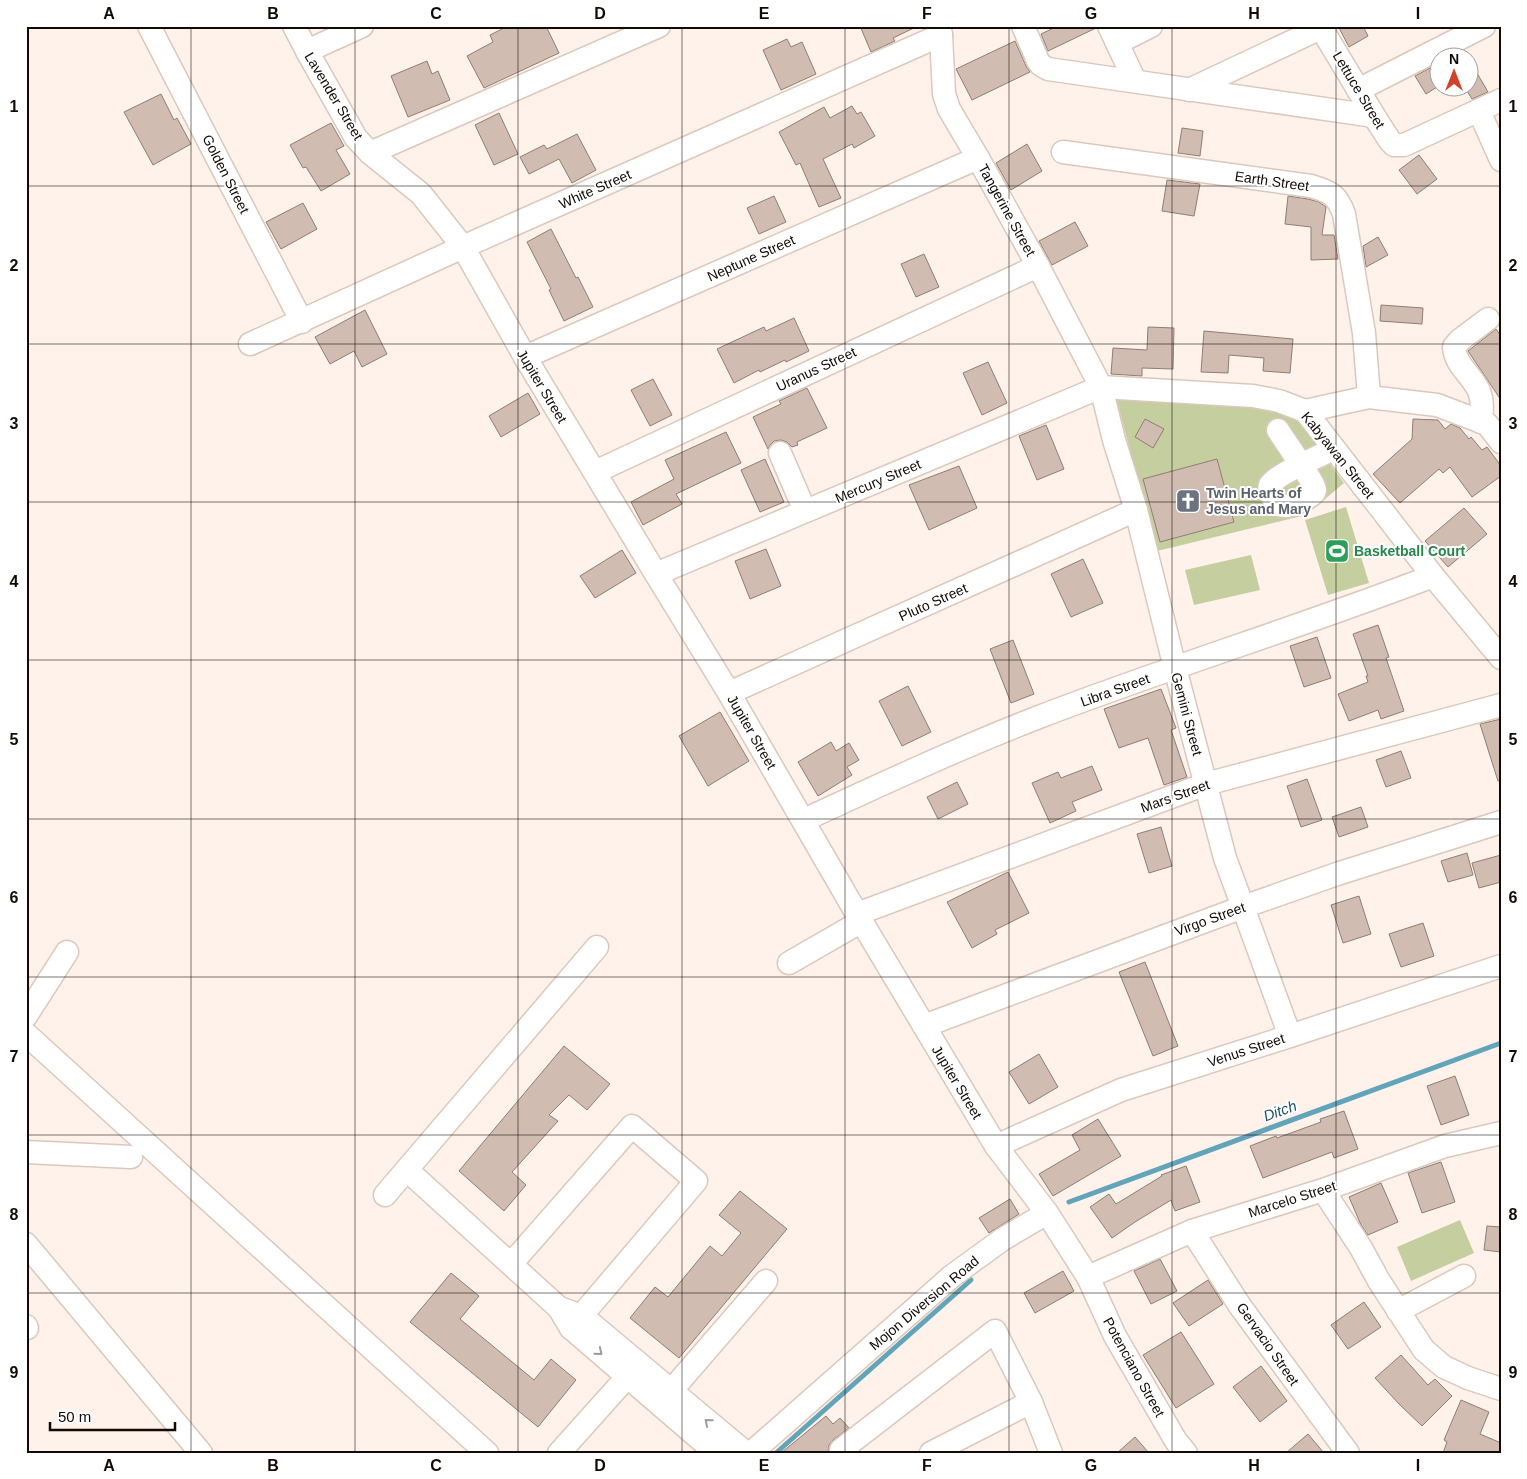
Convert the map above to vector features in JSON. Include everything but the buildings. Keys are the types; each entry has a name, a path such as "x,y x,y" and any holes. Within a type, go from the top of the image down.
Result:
{"street":[{"name":"Golden Street","path":"149,26 302,322"},
{"name":"Lavender Street","path":"294,26 356,138 370,153 421,194 464,247"},
{"path":"307,52 362,26"},
{"path":"370,153 659,26"},
{"path":"1023,26 1038,61 1048,69 1374,116"},
{"path":"1135,81 1113,35 1151,26"},
{"path":"1358,90 1484,26"},
{"path":"1189,90 1322,27"},
{"name":"Lettuce Street","path":"1322,27 1358,90 1394,145 1404,145 1479,111"},
{"name":"White Street","path":"250,344 940,31"},
{"name":"Tangerine Street","path":"940,31 944,94 949,109 1038,266 1101,387"},
{"path":"1501,100 1479,111 1501,160"},
{"name":"Earth Street","path":"1063,152 1312,186 1334,195 1340,203 1345,223 1364,333 1369,397"},
{"name":"Neptune Street","path":"524,357 978,158"},
{"name":"Jupiter Street","path":"464,247 524,357 729,693 859,918 996,1146 1047,1213"},
{"name":"Uranus Street","path":"595,472 1038,266"},
{"path":"1481,422 1483,404 1478,390 1455,356 1454,348 1460,340 1488,319"},
{"name":"Kabyawan Street","path":"1101,387 1253,396 1280,401 1305,411 1433,576 1501,658"},
{"name":"Gemini Street","path":"1101,387 1114,440 1136,510 1225,858 1290,1036"},
{"name":"Mercury Street","path":"656,574 1101,387"},
{"path":"1305,411 1369,397 1437,405 1487,424 1501,442"},
{"path":"1278,430 1301,465 1334,449"},
{"path":"780,453 805,512"},
{"name":"Pluto Street","path":"729,693 1136,510"},
{"name":"Libra Street","path":"804,820 920,766 1030,721 1433,576"},
{"name":"Mars Street","path":"789,963 859,918 1206,784 1501,705"},
{"name":"Virgo Street","path":"924,1026 1243,907 1337,874 1501,822"},
{"path":"385,1195 597,947"},
{"path":"26,1016 67,952"},
{"name":"Venus Street","path":"996,1146 1121,1090 1501,966"},
{"path":"26,1034 486,1453"},
{"path":"511,1264 632,1126 696,1181 576,1322"},
{"name":"Marcelo Street","path":"1088,1278 1192,1231 1323,1190 1445,1146 1501,1134"},
{"path":"26,1152 131,1157"},
{"path":"407,1170 559,1308 671,1391 746,1453"},
{"path":"1323,1190 1424,1350 1444,1366 1468,1378 1501,1389"},
{"path":"1047,1213 1088,1278"},
{"name":"Mojon Diversion Road","path":"751,1453 952,1276 1003,1239 1047,1213"},
{"name":"Gervacio Street","path":"1192,1231 1240,1306 1348,1453"},
{"path":"26,1244 201,1453"},
{"path":"1398,1311 1464,1276"},
{"name":"Potenciano Street","path":"1088,1278 1115,1336 1176,1441 1186,1453"},
{"path":"671,1391 766,1281"},
{"path":"576,1322 628,1376 716,1453"},
{"path":"843,1453 841,1450 995,1331 1031,1402 1051,1453"},
{"path":"559,1453 628,1376"},
{"path":"931,1453 1031,1402"}],"green space":[{"path":"1116,398 1260,408 1283,412 1299,422 1344,483 1306,515 1157,551"},
{"name":"Basketball Court","path":"1346,507 1369,583 1328,595 1305,520"},
{"path":"1251,555 1260,590 1194,605 1185,570"},
{"path":"1460,1220 1474,1253 1411,1281 1397,1247"}],"waterway":[{"name":"Ditch","path":"1069,1202 1501,1043"},
{"path":"776,1453 971,1280"}],"place":[{"name":"Twin Hearts of Jesus and Mary","path":"1188,501"},
{"name":"Basketball Court","path":"1337,551"}]}
